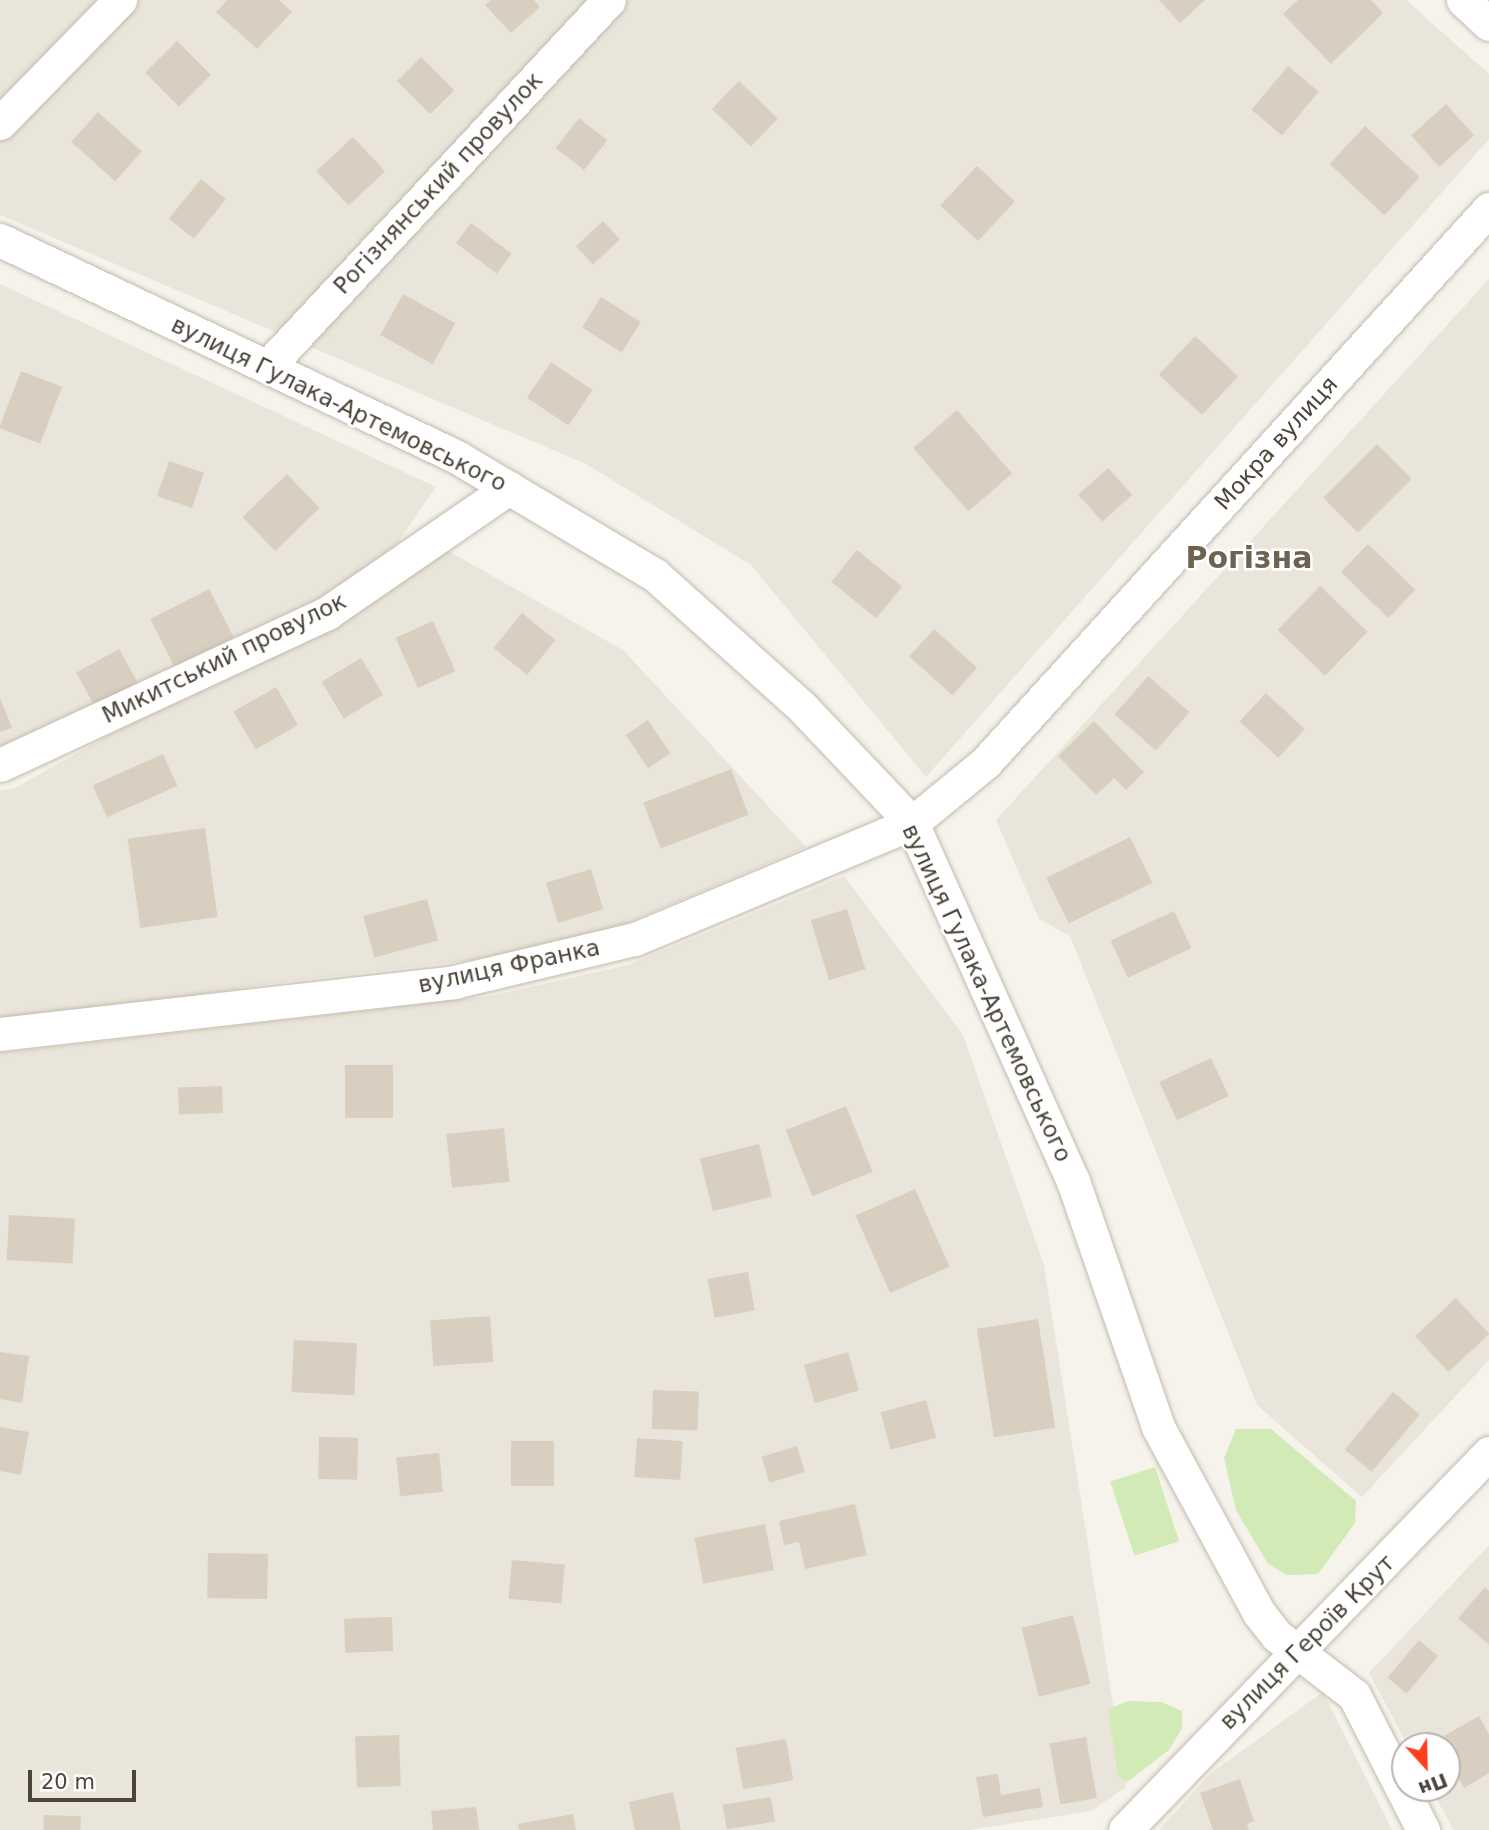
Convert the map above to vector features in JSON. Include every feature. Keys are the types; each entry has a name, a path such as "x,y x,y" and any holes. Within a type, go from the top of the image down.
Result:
{"street":[{"path":"0,123 120,0"},
{"name":"Рогізнянський провулок","path":"268,366 608,0"},
{"path":"1463,0 1489,23"},
{"name":"Мокра вулиця","path":"912,823 985,763 1489,209"},
{"name":"вулиця Гулака-Артемовського","path":"0,240 268,366 509,488 655,575 803,708 912,823 1073,1181 1158,1427 1259,1612 1277,1636 1354,1695 1423,1830"},
{"name":"Микитський провулок","path":"0,765 327,613 509,488"},
{"name":"вулиця Франка","path":"0,1034 454,982 635,939 912,823"},
{"name":"вулиця Героїв Крут","path":"1125,1830 1489,1453"}],"shaded area":[{"path":"0,0 1406,0 1489,74 1489,139 926,777 751,565 586,464 0,215"},
{"path":"1489,279 1489,1360 1362,1497 1257,1405 1070,936 1039,919 996,820"},
{"path":"0,284 436,487 377,572 0,747"},
{"path":"443,548 623,650 806,847 618,927 481,959 275,983 0,1026 0,790 13,789"},
{"path":"844,876 963,1035 1044,1265 1126,1787 1091,1811 969,1830 0,1830 0,1053 490,996 628,965"},
{"path":"1489,1545 1489,1830 1453,1830 1438,1802 1461,1802 1461,1732 1401,1732 1369,1673"},
{"path":"1323,1692 1392,1830 1159,1830 1211,1773"}],"green space":[{"path":"1236,1429 1271,1429 1356,1501 1355,1523 1318,1574 1287,1575 1268,1564 1236,1510 1224,1458"},
{"path":"1155,1467 1179,1541 1134,1556 1110,1482"},
{"path":"1128,1701 1161,1702 1182,1711 1182,1728 1169,1750 1127,1782 1118,1776 1108,1709"}],"building":[{"path":"227,0 279,0 292,12 257,49 216,12"},
{"path":"491,0 534,0 540,7 511,33 485,5"},
{"path":"1159,0 1205,0 1180,23"},
{"path":"1298,0 1371,0 1383,13 1331,64 1283,14"},
{"path":"177,41 211,75 179,107 145,73"},
{"path":"421,57 454,90 430,114 397,81"},
{"path":"1288,66 1319,92 1282,135 1251,110"},
{"path":"739,81 778,119 751,147 712,109"},
{"path":"1446,104 1474,135 1439,167 1411,135"},
{"path":"98,112 142,151 115,181 71,142"},
{"path":"579,118 607,140 584,170 556,148"},
{"path":"1365,126 1420,177 1384,215 1330,164"},
{"path":"353,137 385,171 348,205 316,171"},
{"path":"977,166 1015,201 978,241 940,205"},
{"path":"201,179 226,199 194,239 169,219"},
{"path":"603,221 620,239 593,265 576,246"},
{"path":"471,223 512,254 497,274 456,243"},
{"path":"403,294 455,323 433,364 380,335"},
{"path":"601,297 641,322 622,352 582,328"},
{"path":"1195,336 1238,376 1202,415 1159,375"},
{"path":"551,362 592,390 568,426 527,398"},
{"path":"21,371 62,387 40,444 0,428"},
{"path":"957,410 1012,473 968,511 913,448"},
{"path":"1377,444 1412,479 1358,532 1323,498"},
{"path":"169,461 204,473 192,508 157,496"},
{"path":"1108,468 1132,495 1102,522 1078,495"},
{"path":"287,474 320,508 275,551 242,517"},
{"path":"1368,544 1415,590 1388,618 1341,572"},
{"path":"857,550 902,587 876,618 831,582"},
{"path":"1320,586 1367,632 1325,676 1278,630"},
{"path":"209,589 234,637 175,667 150,619"},
{"path":"522,613 555,640 527,675 494,648"},
{"path":"433,621 455,671 418,688 396,638"},
{"path":"934,629 977,668 952,695 909,656"},
{"path":"119,649 139,685 96,709 76,673"},
{"path":"361,658 383,695 344,719 322,682"},
{"path":"1148,676 1190,712 1156,751 1115,714"},
{"path":"276,687 298,725 256,750 234,712"},
{"path":"1266,693 1305,729 1278,758 1239,722"},
{"path":"0,698 12,728 0,732"},
{"path":"648,720 670,753 648,768 626,735"},
{"path":"1094,721 1144,772 1126,790 1114,778 1096,795 1058,756"},
{"path":"163,754 177,786 107,817 93,785"},
{"path":"731,769 749,815 661,848 643,803"},
{"path":"205,828 218,917 140,928 128,839"},
{"path":"1130,837 1152,883 1069,924 1046,878"},
{"path":"591,869 603,909 558,923 546,883"},
{"path":"427,899 438,941 374,958 363,916"},
{"path":"847,909 865,969 829,980 811,920"},
{"path":"1174,911 1191,948 1128,978 1111,941"},
{"path":"1211,1058 1229,1096 1177,1120 1159,1082"},
{"path":"345,1065 393,1065 393,1118 345,1118"},
{"path":"222,1086 223,1113 179,1115 178,1088"},
{"path":"846,1106 873,1172 812,1196 786,1130"},
{"path":"504,1128 510,1182 452,1188 446,1134"},
{"path":"759,1144 772,1196 713,1211 700,1159"},
{"path":"915,1189 950,1267 890,1293 856,1215"},
{"path":"9,1215 75,1218 73,1263 7,1260"},
{"path":"748,1272 755,1310 714,1318 708,1279"},
{"path":"1456,1298 1489,1334 1448,1372 1415,1336"},
{"path":"490,1316 493,1362 433,1366 430,1320"},
{"path":"1038,1319 1055,1428 994,1437 977,1329"},
{"path":"294,1340 357,1343 354,1395 291,1392"},
{"path":"0,1352 29,1356 22,1403 0,1399"},
{"path":"848,1352 859,1390 815,1403 804,1365"},
{"path":"653,1390 699,1392 698,1431 652,1429"},
{"path":"1393,1392 1420,1414 1372,1472 1345,1449"},
{"path":"926,1400 936,1438 891,1450 881,1412"},
{"path":"0,1427 29,1432 21,1475 0,1471"},
{"path":"319,1437 358,1438 357,1480 318,1479"},
{"path":"637,1438 683,1441 680,1480 634,1477"},
{"path":"511,1441 554,1441 554,1486 511,1486"},
{"path":"797,1446 805,1472 770,1483 762,1457"},
{"path":"439,1453 443,1492 400,1496 396,1457"},
{"path":"855,1504 867,1555 805,1569 799,1542 784,1545 779,1521"},
{"path":"765,1524 774,1570 703,1584 694,1538"},
{"path":"208,1553 268,1554 267,1599 207,1598"},
{"path":"512,1560 565,1565 561,1603 509,1599"},
{"path":"1485,1587 1489,1591 1489,1645 1458,1618"},
{"path":"1073,1615 1090,1684 1039,1697 1022,1628"},
{"path":"392,1617 393,1651 345,1653 344,1619"},
{"path":"1419,1640 1438,1656 1407,1694 1388,1678"},
{"path":"1479,1716 1489,1734 1489,1773 1464,1788 1461,1783 1461,1732 1451,1732"},
{"path":"399,1735 401,1786 357,1788 355,1737"},
{"path":"1086,1737 1097,1798 1060,1804 1050,1743"},
{"path":"786,1739 793,1780 743,1789 736,1748"},
{"path":"998,1774 1001,1795 1040,1788 1043,1807 983,1817 976,1777"},
{"path":"1240,1779 1254,1821 1247,1824 1249,1830 1213,1830 1200,1793"},
{"path":"673,1792 681,1830 635,1830 629,1802"},
{"path":"771,1797 775,1822 727,1829 723,1805"},
{"path":"476,1807 479,1830 433,1830 431,1811"},
{"path":"573,1814 576,1830 519,1830 518,1824"},
{"path":"44,1815 81,1816 80,1830 43,1830"}],"district":[{"name":"Рогізна","path":"1249,558"}]}
